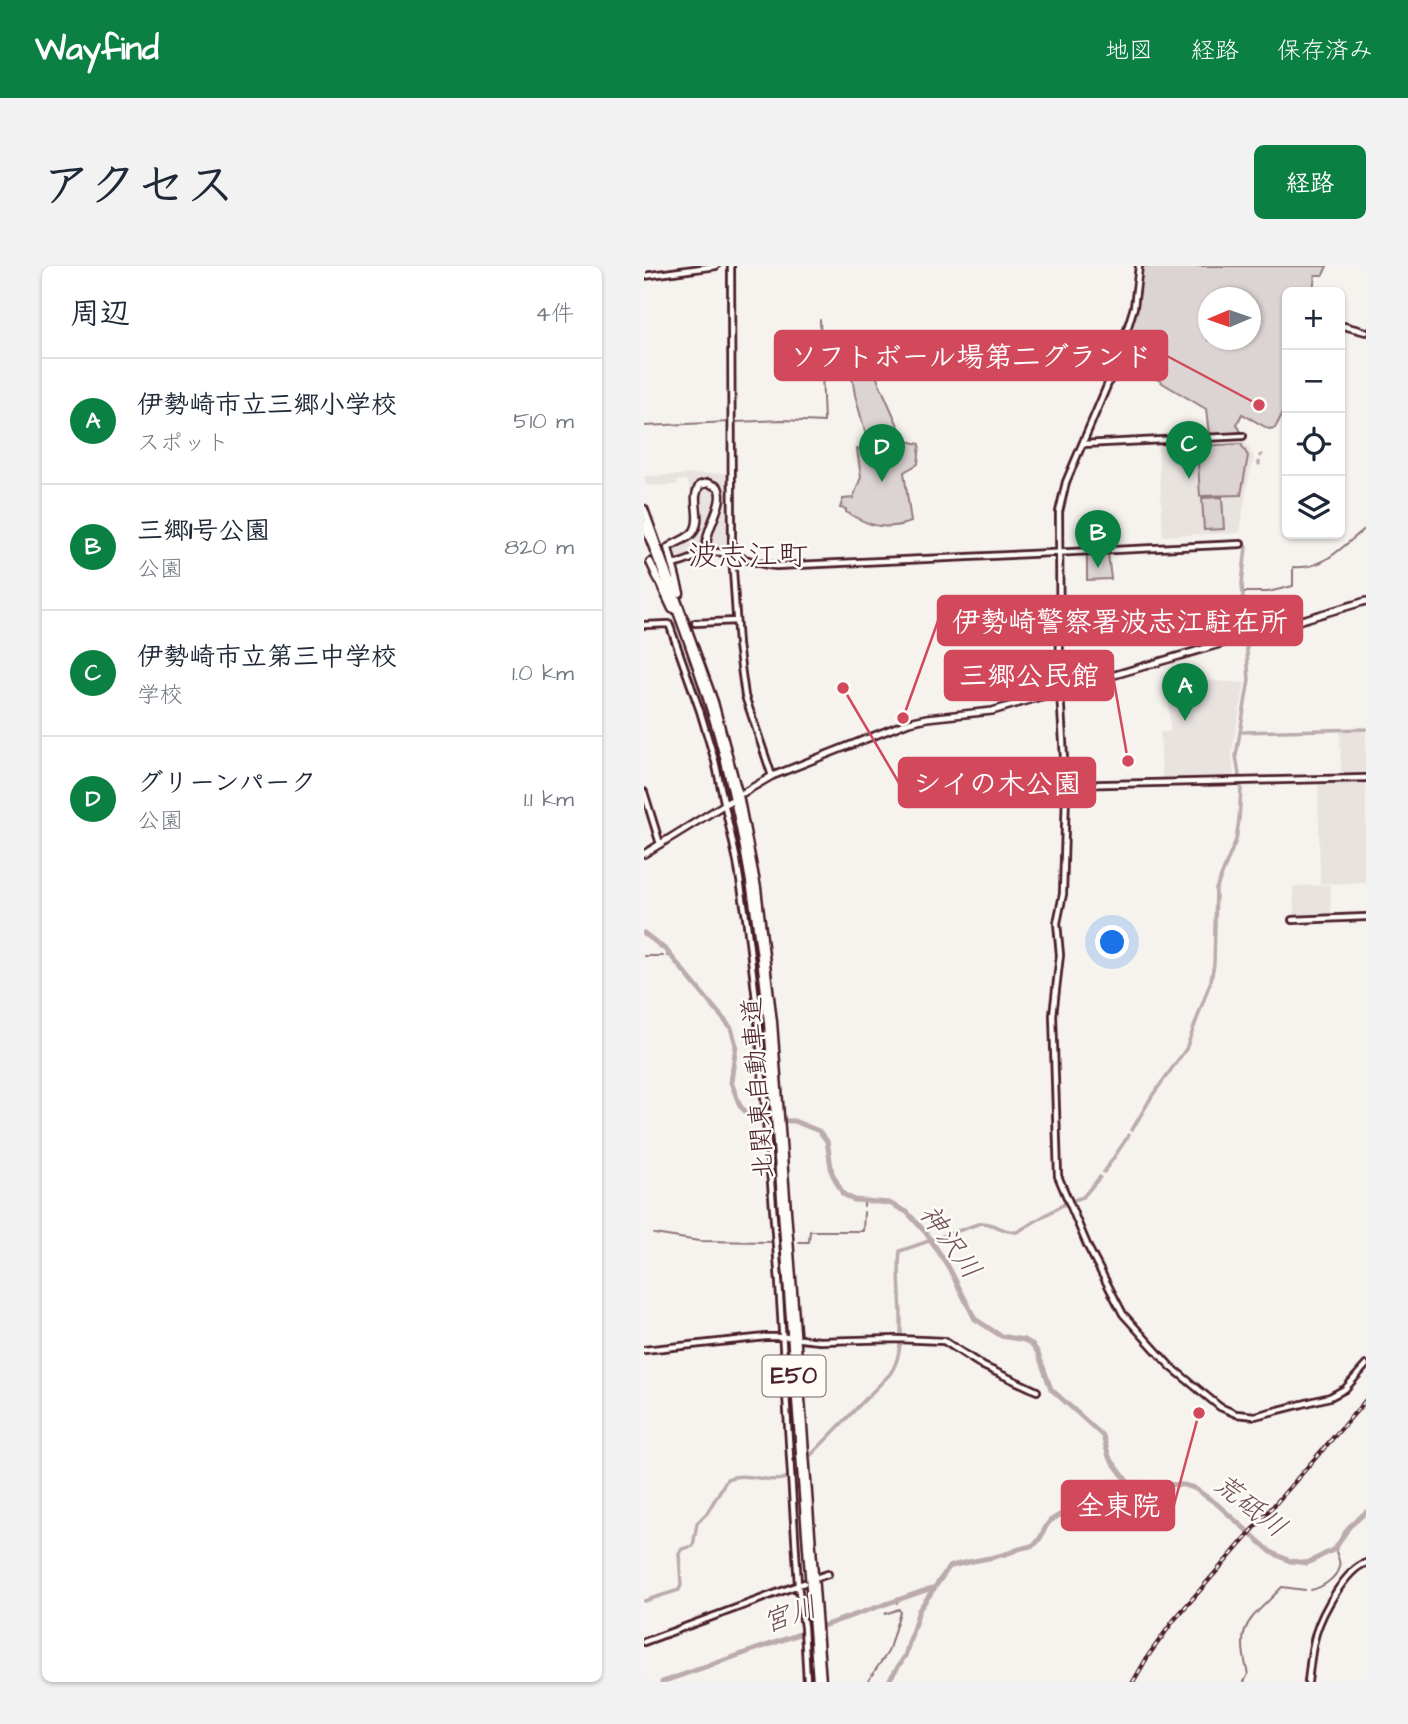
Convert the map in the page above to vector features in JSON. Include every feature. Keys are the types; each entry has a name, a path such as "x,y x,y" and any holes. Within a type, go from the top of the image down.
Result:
{"highway":[{"path":"682,536 691,533 695,526 696,487 705,481 717,483 723,498 709,535 707,553"},
{"path":"692,638 668,548 694,531 697,523 696,492 700,485 708,483 716,485 721,495 707,536 707,553"},
{"name":"北関東自動車道","path":"644,509 692,638 726,745 750,846 767,964 815,1620 817,1682"},
{"name":"北関東自動車道","path":"644,524 698,672 727,770 748,868 762,964 777,1108"},
{"path":"650,562 698,672"},
{"name":"北関東自動車道","path":"816,1636 822,1682"}],"main road":[{"path":"743,793 772,776 909,722 992,711 1366,600"},
{"path":"644,855 727,803"}],"street":[{"path":"644,276 716,266"},
{"path":"732,266 732,555 736,621 745,696 772,776"},
{"path":"1139,266 1138,290 1123,346 1109,387 1061,494 1059,512 1060,691 1066,785 1063,894 1057,923 1060,955 1053,1015 1057,1163 1064,1193 1123,1314 1170,1366 1216,1404 1236,1414 1255,1416 1330,1397 1345,1389 1366,1365"},
{"path":"1345,327 1366,333"},
{"path":"1083,443 1243,436"},
{"path":"676,564 707,553 720,552 749,562 776,566 1241,544"},
{"path":"644,571 651,570"},
{"path":"695,623 736,621"},
{"path":"644,625 672,624 727,803 739,872 757,1008 764,1116 785,1337 807,1682"},
{"path":"1066,785 1366,778"},
{"path":"644,792 660,844"},
{"path":"1292,920 1366,917"},
{"path":"644,1350 785,1337"},
{"path":"801,1339 947,1342 983,1366 1037,1391"},
{"path":"1308,1682 1315,1635 1323,1618 1348,1574 1366,1563"},
{"path":"819,1577 828,1574"},
{"path":"644,1642 801,1584"}],"shaded area":[{"path":"1141,266 1327,266 1323,275 1315,275 1314,287 1282,287 1282,415 1275,428 1269,429 1242,414 1237,424 1242,434 1209,435 1206,409 1129,360 1120,360 1138,303"},
{"path":"873,369 900,430 867,439 852,376 853,373 863,374"},
{"path":"1243,439 1254,457 1240,533 1163,536 1158,445"},
{"path":"902,440 920,444 918,464 904,472 911,522 877,526 840,508 843,499 853,498 861,477 857,449"},
{"path":"1241,444 1248,456 1241,495 1200,496 1197,446"},
{"path":"727,473 729,546 721,546 720,550 703,550 675,562 672,559 672,551 685,542 685,534 693,526 690,487 686,480 678,481 677,485 646,486 644,476"},
{"path":"1222,497 1224,529 1204,530 1202,498"},
{"path":"1108,553 1111,579 1087,580 1087,554"},
{"path":"1193,679 1245,683 1232,751 1234,778 1162,779 1160,732 1170,732 1168,682"},
{"path":"1340,731 1366,731 1366,776 1341,776"},
{"path":"1366,779 1366,883 1320,884 1318,781"},
{"path":"1330,885 1331,916 1294,916 1293,886"}],"waterway":[{"path":"820,320 822,366"},
{"path":"734,422 824,422 822,372"},
{"path":"644,426 730,422"},
{"path":"1242,592 1268,592 1293,586 1293,567 1315,565 1324,561 1366,528"},
{"path":"1246,547 1242,584 1246,635"},
{"path":"1211,980 1214,964 1216,889 1236,840 1239,820 1241,788 1236,756 1249,680 1246,638"},
{"path":"1243,732 1366,729"},
{"name":"神沢川","path":"644,933 666,950 731,1028 736,1045 731,1082 740,1106 759,1120 794,1121 819,1131 827,1141 832,1173 843,1194 854,1200 889,1203 907,1212 926,1233 948,1266 975,1319 1001,1336 1032,1344 1051,1389 1103,1436 1109,1457 1127,1481"},
{"name":"神沢川","path":"667,956 671,955"},
{"path":"644,956 663,956"},
{"path":"1132,1130 1152,1096 1186,1049 1210,983"},
{"path":"1104,1172 1129,1135"},
{"path":"1071,1201 1083,1197 1100,1177"},
{"name":"神沢川","path":"864,1201 864,1206"},
{"path":"811,1455 890,1374 896,1362 901,1332 900,1251 981,1223 1017,1232 1066,1203"},
{"path":"799,1242 809,1242 810,1231 863,1231 864,1212"},
{"path":"654,1234 699,1241 770,1242"},
{"path":"644,1601 679,1590 679,1553 682,1549 693,1546 697,1523 707,1513 727,1479 742,1476 774,1480 788,1477"},
{"name":"荒砥川","path":"888,1682 905,1656 919,1610 949,1567 1033,1545 1040,1539 1050,1521 1113,1482 1184,1485 1194,1488 1217,1504 1271,1552 1290,1561 1307,1563 1335,1549 1349,1527 1366,1512"},
{"path":"1311,1590 1328,1582 1335,1575 1339,1567 1335,1549"},
{"path":"1244,1682 1248,1674 1243,1644 1247,1625 1282,1587 1305,1590"},
{"name":"宮川","path":"662,1682 932,1588"},
{"path":"867,1682 888,1652 900,1612 899,1609 885,1614"}],"tunnel":[{"path":"674,624 695,623"}],"railway":[{"path":"1133,1682 1174,1620 1366,1400"}],"place":[{"name":"ソフトボール場第二グランド","path":"1259,405"},
{"name":"伊勢崎市立第三中学校","path":"1189,479"},
{"name":"グリーンパーク","path":"882,482"},
{"name":"三郷1号公園","path":"1098,568"},
{"name":"シイの木公園","path":"843,688"},
{"name":"伊勢崎警察署波志江駐在所","path":"903,718"},
{"name":"伊勢崎市立三郷小学校","path":"1185,721"},
{"name":"三郷公民館","path":"1128,761"},
{"name":"全東院","path":"1199,1413"}],"district":[{"name":"波志江町","path":"748,556"}]}
